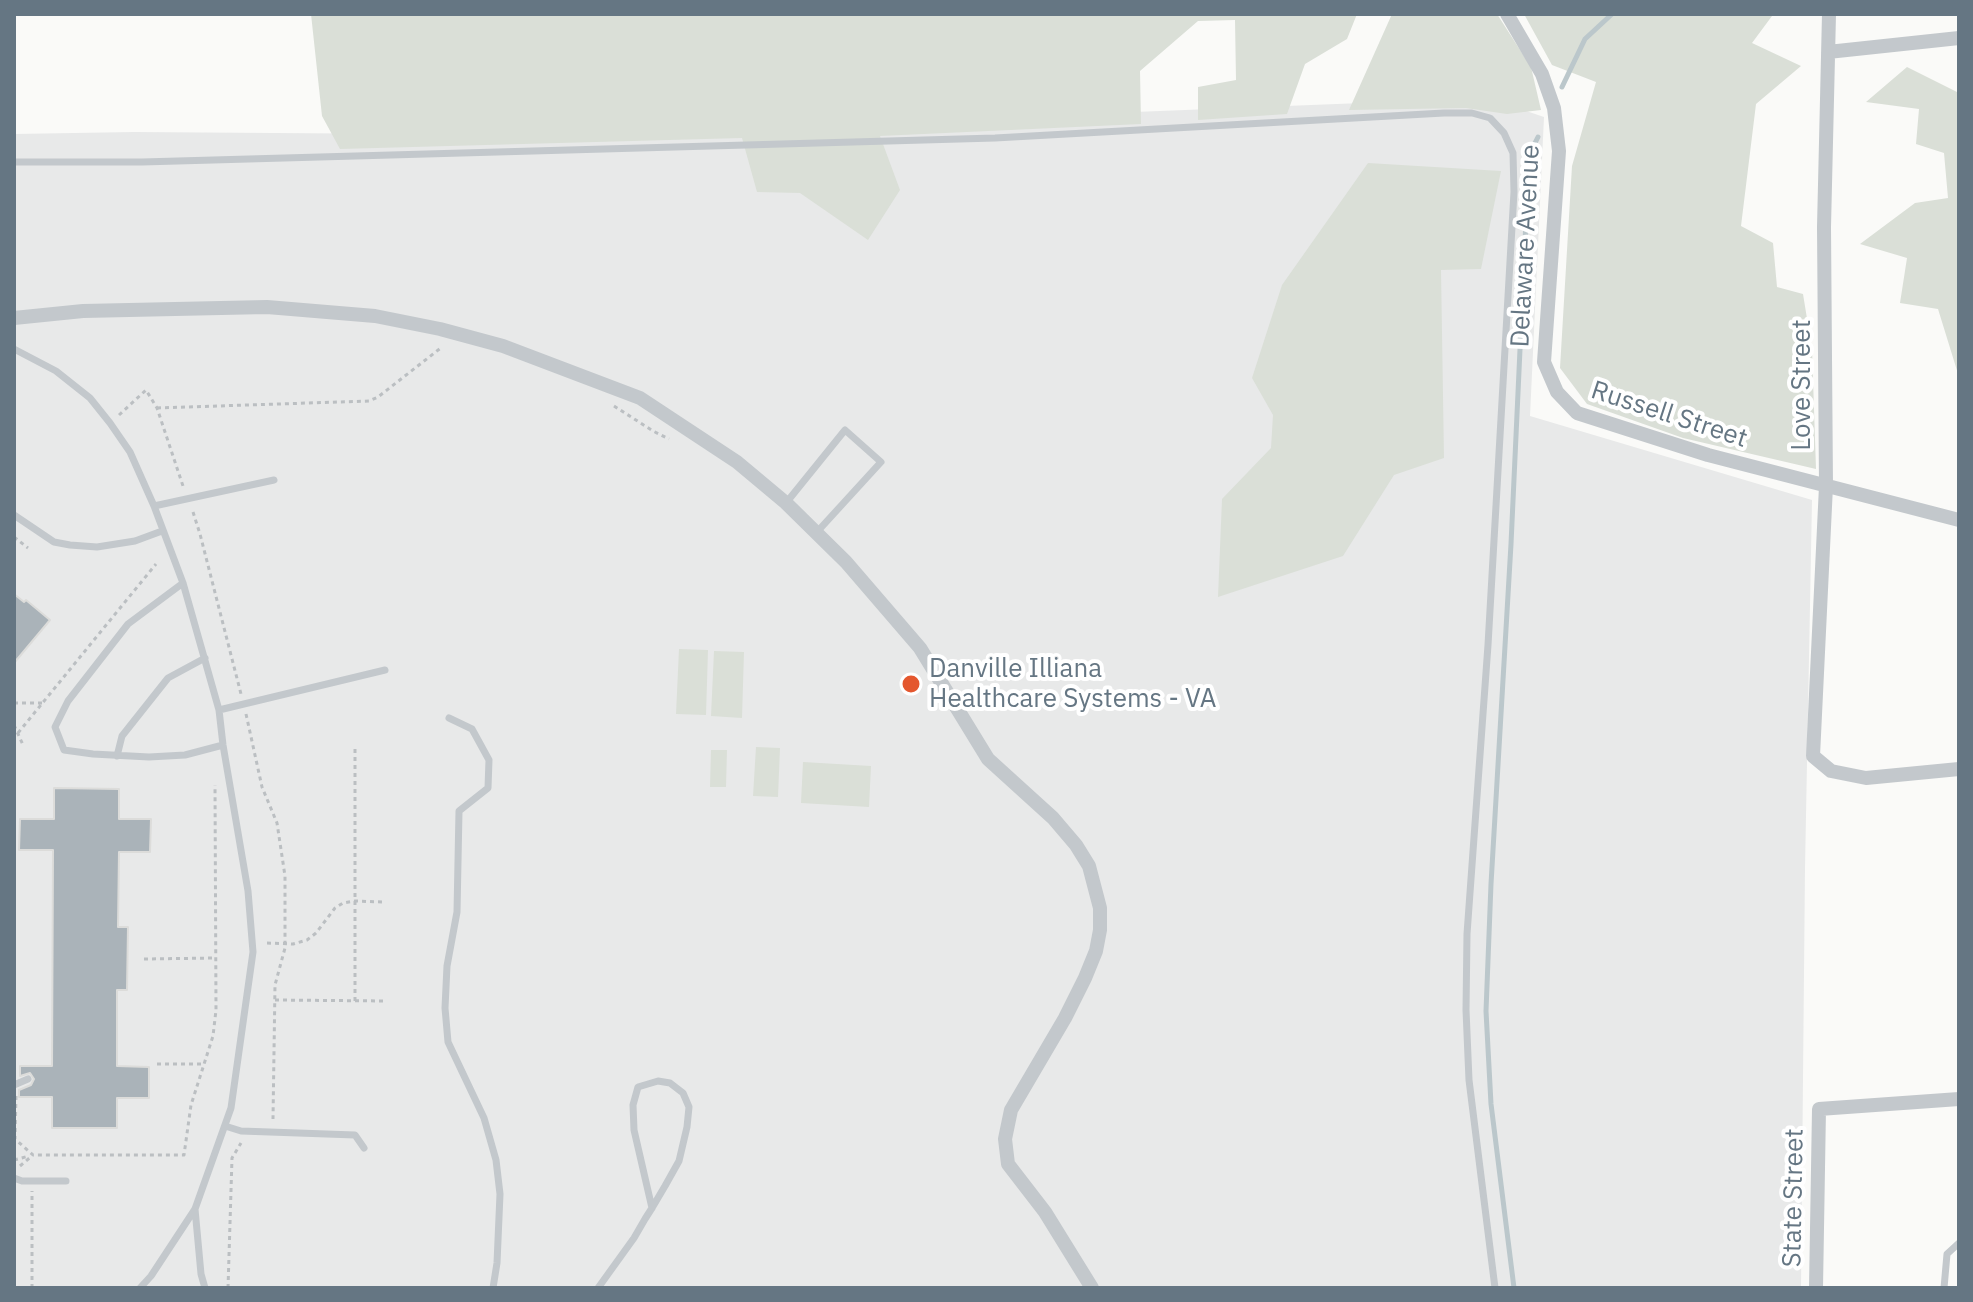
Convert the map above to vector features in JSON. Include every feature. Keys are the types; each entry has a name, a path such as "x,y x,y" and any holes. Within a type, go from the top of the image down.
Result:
{"street":[{"name":"Delaware Avenue","path":"1507,14 1542,74 1554,108 1559,151 1544,362 1557,392"},
{"name":"Love Street","path":"1829,14 1824,227 1826,486 1813,756 1831,771 1866,778 1959,769"},
{"path":"1828,52 1959,38"},
{"path":"14,318 83,311 267,307 375,316 440,329 503,346 640,398 737,462 786,503 846,562 920,648 988,759 1053,818 1089,866 1100,908 1096,951 1065,1018 1011,1110 1005,1139 1008,1164 1045,1212 1092,1288"},
{"name":"Russell Street","path":"1557,392 1577,413 1708,455 1959,520"},
{"name":"State Street","path":"1816,1288 1819,1109 1959,1099"}],"lane":[{"path":"14,162 142,162 995,138 1444,113 1472,113 1490,118 1504,133 1513,153 1514,192 1488,645 1467,934 1466,1010 1469,1080 1495,1288"},
{"path":"14,349 56,371 90,398 130,452 154,506 183,583 219,710 248,891 253,952 231,1108 195,1209 140,1288"},
{"path":"786,503 845,430 881,462 817,532"},
{"path":"154,506 274,480"},
{"path":"14,515 54,542 70,545 97,547 135,541 162,531"},
{"path":"183,583 128,624 68,701 55,727 64,750 117,756 185,755 223,745"},
{"path":"117,756 122,736 168,678 205,658"},
{"path":"219,710 385,670"},
{"path":"449,718 472,729 489,760 488,788 459,811 457,912 447,966 445,1008 448,1042 484,1118 496,1160 500,1194 493,1288"},
{"path":"15,1084 28,1079"},
{"path":"598,1288 634,1238 652,1208 679,1161 689,1107 683,1093 670,1083 658,1081 638,1087 633,1105 634,1130 652,1208"},
{"path":"225,1126 248,1132 355,1135 364,1148"},
{"path":"14,1178 22,1181 66,1181"},
{"path":"195,1209 205,1288"},
{"path":"1944,1288 1947,1254 1959,1243"}],"path":[{"path":"157,408 369,401 445,345"},
{"path":"119,415 146,390 157,408 200,534 241,694"},
{"path":"614,407 673,440"},
{"path":"14,537 28,548"},
{"path":"18,733 156,564"},
{"path":"14,703 42,703"},
{"path":"246,714 262,787 277,823 285,876 285,944 275,985 273,1119 265,1119"},
{"path":"14,725 23,745"},
{"path":"355,749 355,1001"},
{"path":"14,1160 33,1155 184,1155 191,1105 213,1036 216,1010 215,778"},
{"path":"267,943 307,940 343,903 382,902"},
{"path":"144,959 216,958"},
{"path":"275,1000 385,1001"},
{"path":"157,1064 204,1064"},
{"path":"15,1084 15,1139 33,1155 32,1288"},
{"path":"228,1288 232,1158 241,1143"},
{"path":"14,1171 33,1155"}],"shaded area":[{"path":"311,14 1357,14 1347,39 1305,64 1287,114 1198,120 1198,87 1236,80 1235,20 1198,21 1140,71 1141,124 880,136 900,190 868,240 800,193 757,192 742,138 340,149 322,116"},
{"path":"1392,14 1497,14 1531,67 1541,110 1507,114 1466,108 1349,110"},
{"path":"1524,14 1772,14 1752,43 1801,66 1756,104 1741,226 1773,243 1777,287 1803,294 1812,349 1816,469 1683,438 1587,404 1560,368 1572,166 1596,82 1552,65"},
{"path":"1907,67 1959,93 1959,377 1938,309 1900,303 1907,258 1860,244 1915,203 1948,198 1944,153 1916,144 1919,109 1866,102"},
{"name":"Danville Illiana Healthcare Systems - VA","path":"1488,98 1544,117 1530,416 1812,500 1801,1288 14,1288 14,134 554,135"},
{"path":"1368,163 1501,171 1481,269 1441,270 1444,458 1394,475 1343,556 1218,597 1222,499 1271,448 1273,415 1252,378 1282,285"},
{"path":"679,649 708,650 706,715 676,714"},
{"path":"714,651 744,652 742,718 711,716"},
{"path":"756,747 780,748 778,797 753,796"},
{"path":"711,750 727,750 726,787 710,787"},
{"path":"803,762 871,766 869,807 801,803"}],"building":[{"path":"14,594 50,620 14,663"},
{"path":"54,788 119,789 119,819 151,819 150,852 119,852 118,927 128,927 127,990 117,990 117,1066 149,1067 149,1098 117,1098 117,1128 52,1128 52,1097 19,1097 19,1090 31,1085 34,1079 30,1073 20,1076 20,1066 52,1066 53,850 19,850 20,819 54,819"}],"waterway":[{"path":"1562,87 1585,39 1612,14"},
{"path":"1514,1288 1491,1104 1486,1011 1529,155 1538,137"}],"place":[{"name":"Danville Illiana Healthcare Systems - VA","path":"911,684"}]}
